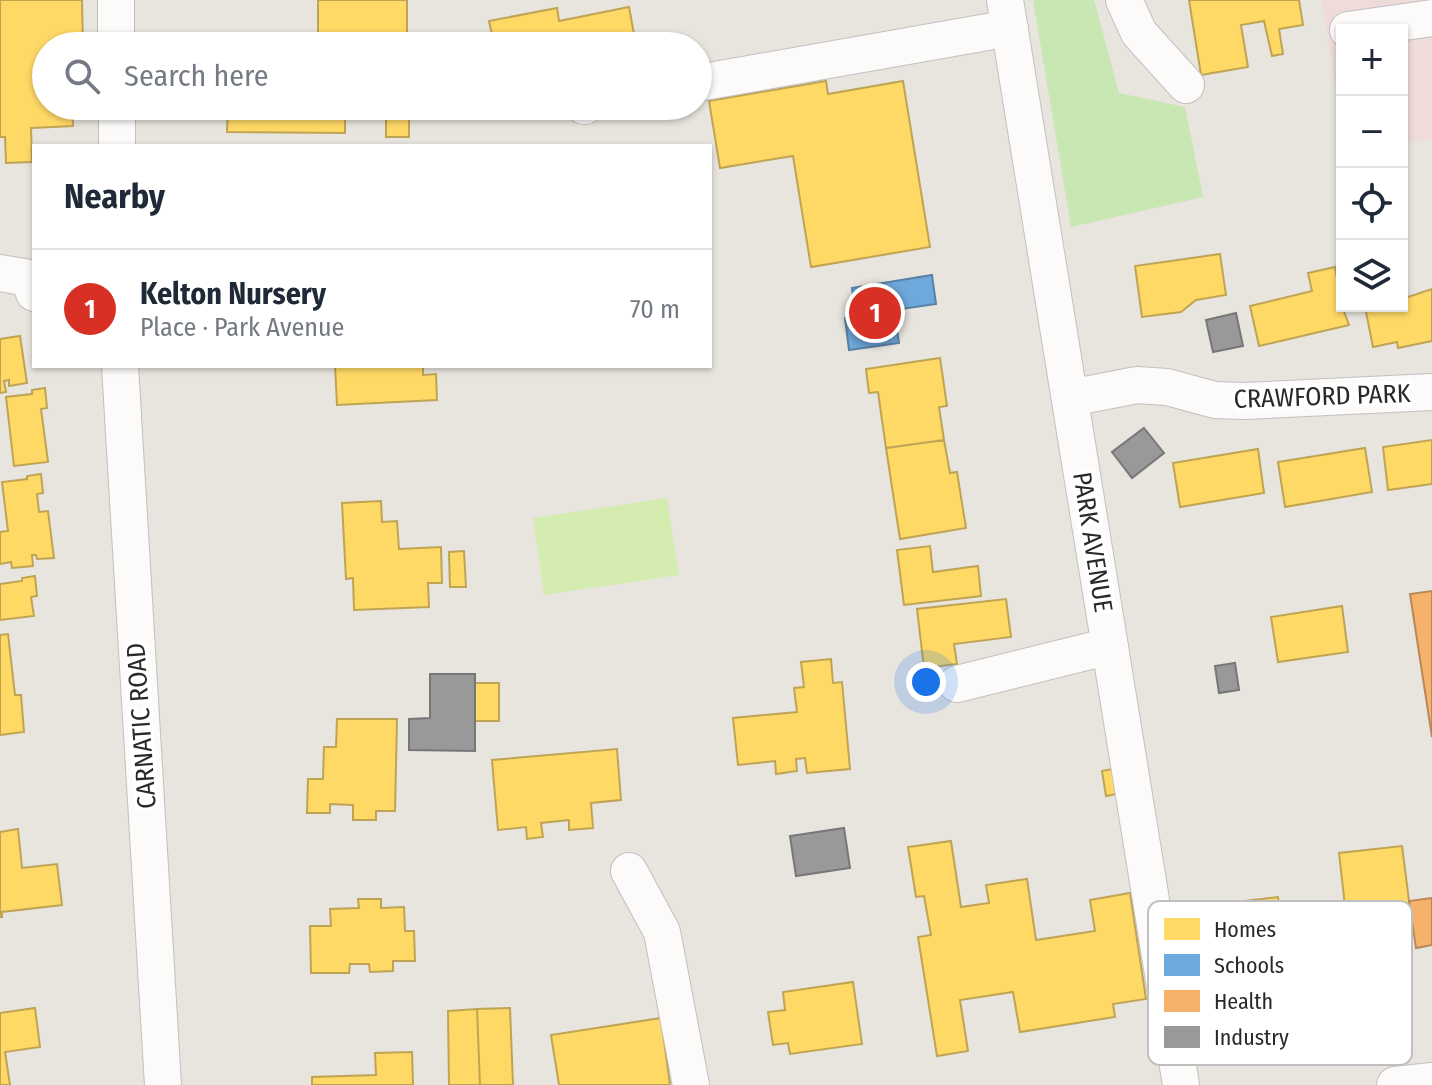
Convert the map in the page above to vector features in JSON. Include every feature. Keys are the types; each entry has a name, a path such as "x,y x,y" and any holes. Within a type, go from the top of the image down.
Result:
{"street":[{"path":"116,0 116,32"},
{"path":"1124,0 1139,33 1186,85"},
{"path":"1340,0 1345,24"},
{"path":"712,80 1007,14"},
{"name":"PARK AVENUE","path":"1007,14 1151,901"},
{"path":"1389,24 1432,18"},
{"path":"117,120 117,144"},
{"path":"0,273 29,278 32,287"},
{"name":"CARNATIC ROAD","path":"120,368 163,1085"},
{"name":"CRAWFORD PARK","path":"1070,398 1137,385 1167,387 1215,400 1245,401 1432,392"},
{"path":"957,684 1110,646"},
{"path":"629,871 662,932 691,1085"},
{"name":"PARK AVENUE","path":"1178,1065 1181,1085"},
{"path":"1395,1085 1432,1081"}],"shaded area":[{"path":"1321,0 1432,0 1432,139 1408,143 1408,24 1336,24 1336,87"}],"green space":[{"path":"1033,0 1094,0 1119,93 1185,107 1203,197 1071,227"},
{"path":"667,498 679,575 544,595 533,518"}],"building: Homes":[{"path":"0,0 82,0 83,32 32,32 32,120 73,120 73,126 31,128 32,162 6,163 5,137 0,137"},
{"path":"318,0 407,0 407,32 318,32"},
{"path":"1189,0 1299,0 1303,25 1279,29 1283,54 1272,56 1264,21 1241,25 1248,67 1201,75"},
{"path":"629,7 634,32 491,32 489,21 557,8 559,21"},
{"path":"826,81 828,94 903,81 930,247 811,267 793,156 720,168 712,100"},
{"path":"227,120 345,120 345,133 227,132"},
{"path":"386,120 409,120 409,137 386,137"},
{"path":"1220,254 1226,295 1196,300 1181,312 1142,317 1135,266"},
{"path":"1335,267 1336,312 1344,312 1349,325 1259,346 1250,306 1312,291 1308,273"},
{"path":"1432,289 1432,341 1398,348 1397,342 1373,347 1366,312 1408,312 1408,297"},
{"path":"20,336 27,383 9,386 9,380 4,381 6,392 0,393 0,339"},
{"path":"940,358 947,406 939,407 944,440 886,448 878,392 869,393 866,369"},
{"path":"335,368 423,368 423,375 436,374 437,400 337,405"},
{"path":"45,388 47,408 41,409 48,462 14,466 6,397 32,394 32,390"},
{"path":"944,440 950,473 957,472 966,528 900,539 886,448"},
{"path":"1432,440 1432,484 1388,490 1383,447"},
{"path":"1365,448 1372,492 1285,507 1278,462"},
{"path":"1258,449 1264,493 1180,507 1173,463"},
{"path":"41,474 43,493 37,494 39,512 48,511 54,558 37,559 36,555 32,555 33,566 12,568 11,562 0,564 0,532 8,531 2,482"},
{"path":"381,501 382,522 397,521 399,549 441,547 442,583 428,583 429,607 354,610 353,578 346,579 342,503"},
{"path":"930,546 933,572 978,566 981,596 904,605 897,550"},
{"path":"464,551 466,587 450,587 449,552"},
{"path":"35,576 37,596 31,597 34,616 0,620 0,584"},
{"path":"1006,599 1011,637 954,644 957,664 924,668 917,609"},
{"path":"1342,606 1348,652 1278,662 1271,617"},
{"path":"8,634 15,695 21,695 24,732 0,735 0,635"},
{"path":"831,659 833,683 842,682 850,769 807,773 805,758 796,759 797,771 776,774 775,761 738,765 733,718 797,712 794,688 804,687 801,662"},
{"path":"475,683 499,683 499,721 475,721"},
{"path":"337,719 397,719 395,811 376,811 376,820 353,820 353,805 330,804 330,813 307,813 308,779 323,779 324,747 336,747"},
{"path":"617,749 621,800 591,803 593,828 569,830 569,820 541,823 543,837 527,839 526,827 498,830 492,760"},
{"path":"1118,768 1122,793 1106,796 1102,771"},
{"path":"18,829 22,868 57,864 62,905 2,912 0,917 0,832"},
{"path":"951,841 961,907 989,903 986,885 1027,879 1036,940 1095,931 1090,900 1130,893 1146,999 1113,1004 1115,1017 1020,1032 1013,992 960,1000 968,1051 937,1056 918,937 931,935 924,896 916,897 908,847"},
{"path":"1402,846 1409,901 1344,901 1339,853"},
{"path":"1278,897 1278,901 1244,901"},
{"path":"358,899 381,899 381,908 404,907 405,931 414,931 415,961 393,961 393,971 370,972 369,964 350,964 349,973 311,973 310,926 331,926 330,909 359,908"},
{"path":"853,982 862,1044 790,1054 788,1043 773,1045 768,1012 785,1010 783,992"},
{"path":"35,1008 40,1047 5,1052 10,1085 0,1085 0,1013"},
{"path":"510,1008 513,1085 480,1085 477,1009"},
{"path":"477,1009 480,1085 449,1085 448,1011"},
{"path":"661,1018 670,1085 559,1085 551,1035"},
{"path":"412,1052 413,1085 312,1085 312,1077 376,1075 375,1053"}],"building: Schools":[{"path":"932,275 936,304 894,310 899,343 849,350 845,318 856,316 852,288"}],"building: Health":[{"path":"1432,591 1432,737 1410,594"},
{"path":"1432,898 1432,945 1416,948 1412,901 1409,901"}],"building: Industry":[{"path":"1236,313 1243,346 1213,352 1206,320"},
{"path":"1144,428 1164,453 1132,478 1112,452"},
{"path":"1235,663 1239,690 1219,693 1215,666"},
{"path":"430,674 475,674 475,751 409,750 409,719 430,718"},
{"path":"844,828 850,868 796,876 790,836"}],"place":[{"name":"Kelton Nursery","path":"875,313"}]}
